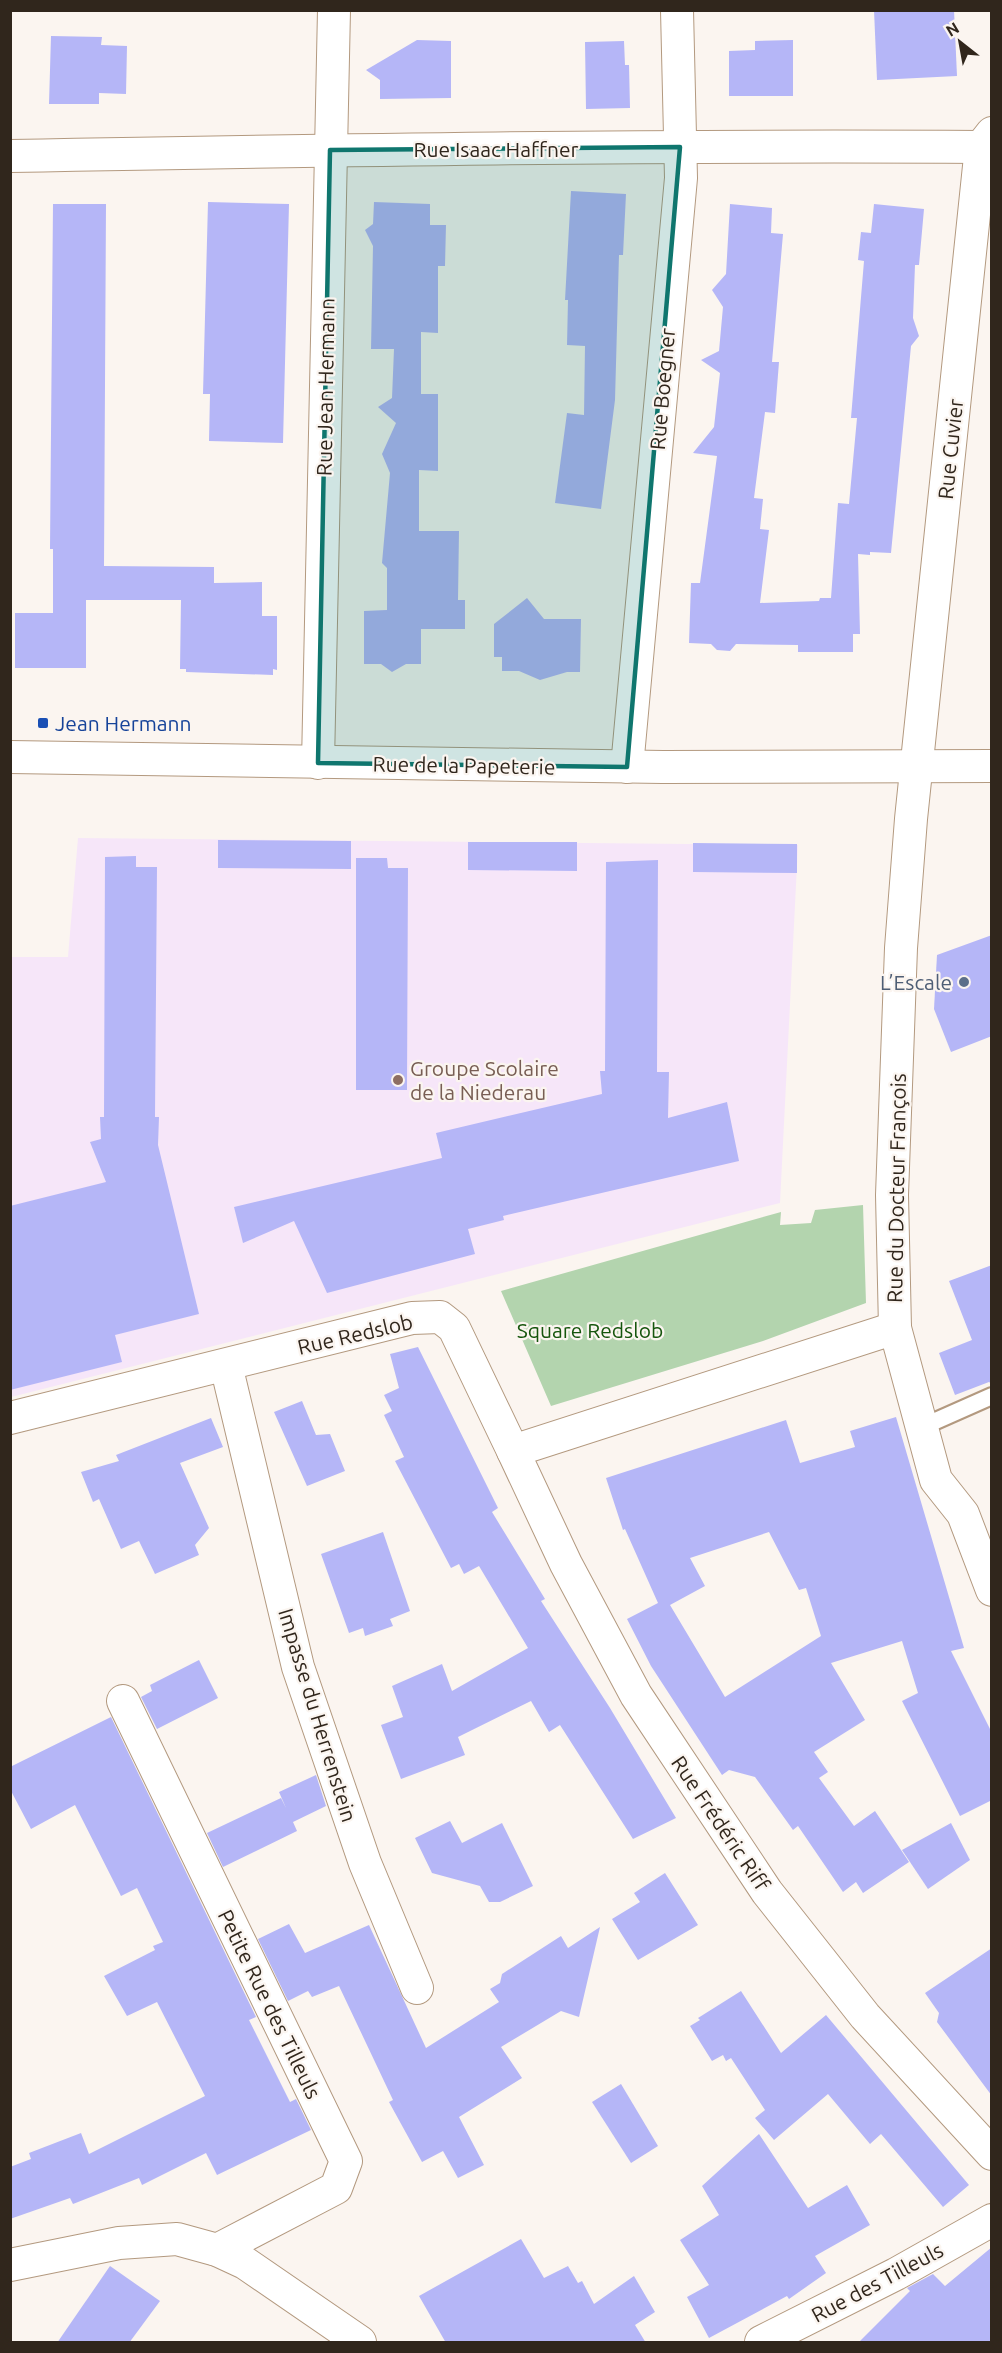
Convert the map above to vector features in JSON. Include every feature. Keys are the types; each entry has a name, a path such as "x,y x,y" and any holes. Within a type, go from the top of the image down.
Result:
{"street":[{"name":"Rue Jean Hermann","path":"318,763 334,10"},
{"name":"Rue Boegner","path":"627,767 681,177 677,10"},
{"name":"Rue Isaac Haffner","path":"10,156 680,147 986,140"},
{"name":"Rue Cuvier","path":"917,767 986,140"},
{"name":"Rue de la Papeterie","path":"10,757 627,767 992,766"},
{"name":"Rue du Docteur François","path":"917,767 900,995 892,1195 895,1328 936,1480 963,1514 992,1590"},
{"name":"Rue Redslob","path":"10,1418 412,1318 440,1317 454,1328 513,1451"},
{"path":"513,1451 895,1328"},
{"name":"Impasse du Herrenstein","path":"226,1365 298,1666 365,1863 417,1988"},
{"name":"Rue Frédéric Riff","path":"513,1451 566,1564 636,1695 766,1892 865,2016 992,2154"},
{"name":"Petite Rue des Tilleuls","path":"123,1701 346,2161 336,2188 217,2250"},
{"name":"Rue des Tilleuls","path":"761,2343 896,2274 992,2220"},
{"path":"10,2265 119,2243 177,2239 217,2250 245,2263 360,2343"}],"lane":[{"path":"922,1427 992,1396"}],"highlighted area":[{"path":"680,147 627,767 318,763 330,150"}],"shaded area":[{"name":"Groupe Scolaire de la Niederau","path":"78,838 798,845 780,1203 11,1397 11,957 68,957"}],"green space":[{"name":"Square Redslob","path":"863,1205 866,1303 763,1341 551,1406 501,1291 781,1212 780,1225 811,1223 815,1210"}],"building":[{"path":"874,10 954,10 957,76 877,80"},
{"path":"51,36 102,37 101,45 127,46 126,94 99,93 99,104 49,104"},
{"path":"417,40 451,41 451,98 380,99 380,80 366,70"},
{"path":"793,40 793,96 729,96 729,51 755,50 755,41"},
{"path":"624,41 625,65 629,65 630,108 586,109 585,42"},
{"path":"571,191 626,194 623,255 619,255 615,400 601,509 555,503 567,413 584,415 585,346 567,345 568,300 565,300"},
{"path":"208,202 289,204 283,443 209,441 210,394 203,394"},
{"path":"374,202 430,204 430,225 446,225 445,266 438,266 438,333 421,332 421,394 438,394 438,471 419,470 419,531 459,531 458,600 465,600 465,629 421,629 421,664 406,664 392,672 381,664 364,664 364,611 387,610 387,568 382,563 390,473 382,454 396,423 378,407 392,398 394,349 371,349 373,246 365,230 373,224"},
{"path":"53,204 106,204 104,566 214,567 214,583 262,582 262,616 277,616 277,670 273,669 273,675 186,672 186,669 180,669 181,600 86,600 86,668 15,668 15,613 53,613 53,549 50,549"},
{"path":"730,204 772,208 771,233 783,234 772,362 779,362 775,413 765,412 754,498 763,499 760,529 769,530 760,603 819,601 820,598 831,598 838,503 849,504 857,418 851,418 864,261 858,260 861,232 871,233 874,204 924,209 919,265 915,265 913,318 919,336 911,346 891,553 858,554 860,634 853,634 853,652 798,652 798,645 736,644 730,651 717,650 711,644 689,643 691,583 700,583 717,456 693,453 714,427 720,373 701,360 719,351 723,307 712,290 726,274"},
{"path":"527,598 544,619 581,619 580,672 567,672 540,680 519,671 502,671 502,657 494,657 494,624"},
{"path":"218,840 351,841 351,869 218,868"},
{"path":"468,842 577,842 577,871 468,870"},
{"path":"693,843 797,844 797,873 693,872"},
{"path":"136,856 136,867 157,867 155,1117 159,1117 158,1145 199,1314 115,1335 122,1362 10,1390 10,1206 106,1182 90,1142 101,1139 100,1117 104,1117 105,857"},
{"path":"356,858 387,858 388,868 408,868 407,1090 356,1090"},
{"path":"658,860 657,1072 669,1072 668,1118 727,1102 739,1161 503,1216 504,1220 468,1229 475,1254 327,1293 294,1221 243,1243 234,1207 442,1158 436,1133 602,1094 600,1071 605,1071 606,862"},
{"name":"L’Escale","path":"992,935 992,1036 951,1052 934,1009 937,955"},
{"path":"992,1265 992,1384 989,1382 955,1395 939,1353 972,1340 949,1281"},
{"path":"418,1347 498,1508 492,1512 545,1599 541,1601 610,1708 676,1818 633,1839 560,1725 549,1732 531,1701 458,1737 465,1755 401,1779 381,1725 403,1717 392,1686 442,1664 452,1691 528,1648 479,1566 464,1574 459,1564 451,1568 395,1461 404,1457 384,1415 392,1411 384,1395 399,1388 390,1354"},
{"path":"302,1401 316,1435 330,1434 345,1471 307,1486 274,1412"},
{"path":"896,1417 964,1648 951,1651 992,1733 992,1800 960,1816 902,1701 918,1693 902,1641 831,1663 865,1720 814,1752 828,1772 819,1778 854,1826 875,1811 909,1862 863,1893 856,1882 843,1892 798,1826 793,1830 755,1777 729,1770 722,1775 651,1666 627,1619 658,1603 625,1529 623,1530 606,1478 786,1420 800,1463 855,1447 850,1431","holes":["769,1532 799,1590 806,1588 821,1636 725,1697 670,1605 705,1586 690,1558"]},
{"path":"211,1418 223,1447 180,1463 209,1528 195,1545 199,1555 155,1574 139,1541 121,1549 99,1499 93,1502 81,1472 119,1461 116,1455"},
{"path":"383,1532 410,1611 390,1619 393,1626 365,1636 363,1628 349,1633 321,1554"},
{"path":"199,1660 218,1698 157,1729 141,1697 152,1691 150,1685"},
{"path":"111,1717 256,2017 249,2020 290,2102 296,2099 311,2130 217,2175 206,2153 142,2185 139,2178 73,2204 70,2198 10,2219 10,2167 31,2159 29,2153 81,2133 89,2154 205,2096 157,2002 127,2016 104,1976 155,1950 153,1946 163,1942 137,1888 121,1896 75,1805 31,1829 10,1789 10,1767"},
{"path":"316,1775 326,1806 293,1822 297,1831 223,1867 207,1833 281,1798 286,1808 279,1792"},
{"path":"450,1821 462,1843 502,1823 533,1886 500,1902 489,1902 480,1886 432,1873 415,1838"},
{"path":"951,1823 970,1860 928,1889 902,1850"},
{"path":"665,1873 698,1925 638,1960 612,1919 640,1902 634,1893"},
{"path":"289,1924 305,1953 369,1925 426,2048 499,2002 490,1989 500,1983 502,1974 561,1936 568,1948 600,1927 579,2017 561,2011 501,2047 522,2078 459,2117 484,2165 458,2178 443,2151 422,2162 389,2102 393,2100 339,1986 312,1997 308,1991 288,2001 258,1939"},
{"path":"992,1948 992,2096 937,2022 939,2013 925,1993"},
{"path":"741,1991 781,2053 826,2015 969,2185 943,2207 881,2134 870,2144 828,2094 774,2140 755,2118 765,2110 731,2058 726,2061 723,2055 712,2061 690,2026 700,2020 698,2018"},
{"path":"621,2084 658,2146 631,2163 592,2102"},
{"path":"759,2134 808,2208 847,2185 870,2225 815,2256 826,2273 789,2299 787,2296 709,2338 687,2297 709,2285 680,2240 719,2215 702,2186"},
{"path":"521,2239 544,2278 568,2266 578,2283 582,2281 594,2304 634,2276 655,2312 635,2325 646,2343 446,2343 419,2296"},
{"path":"992,2247 992,2343 858,2343 910,2291 907,2288 933,2274 945,2286"},
{"path":"110,2266 160,2301 129,2343 57,2343"}],"place":[{"name":"Jean Hermann","path":"43,723"},
{"name":"L’Escale","path":"964,982"},
{"name":"Groupe Scolaire de la Niederau","path":"398,1080"}]}
